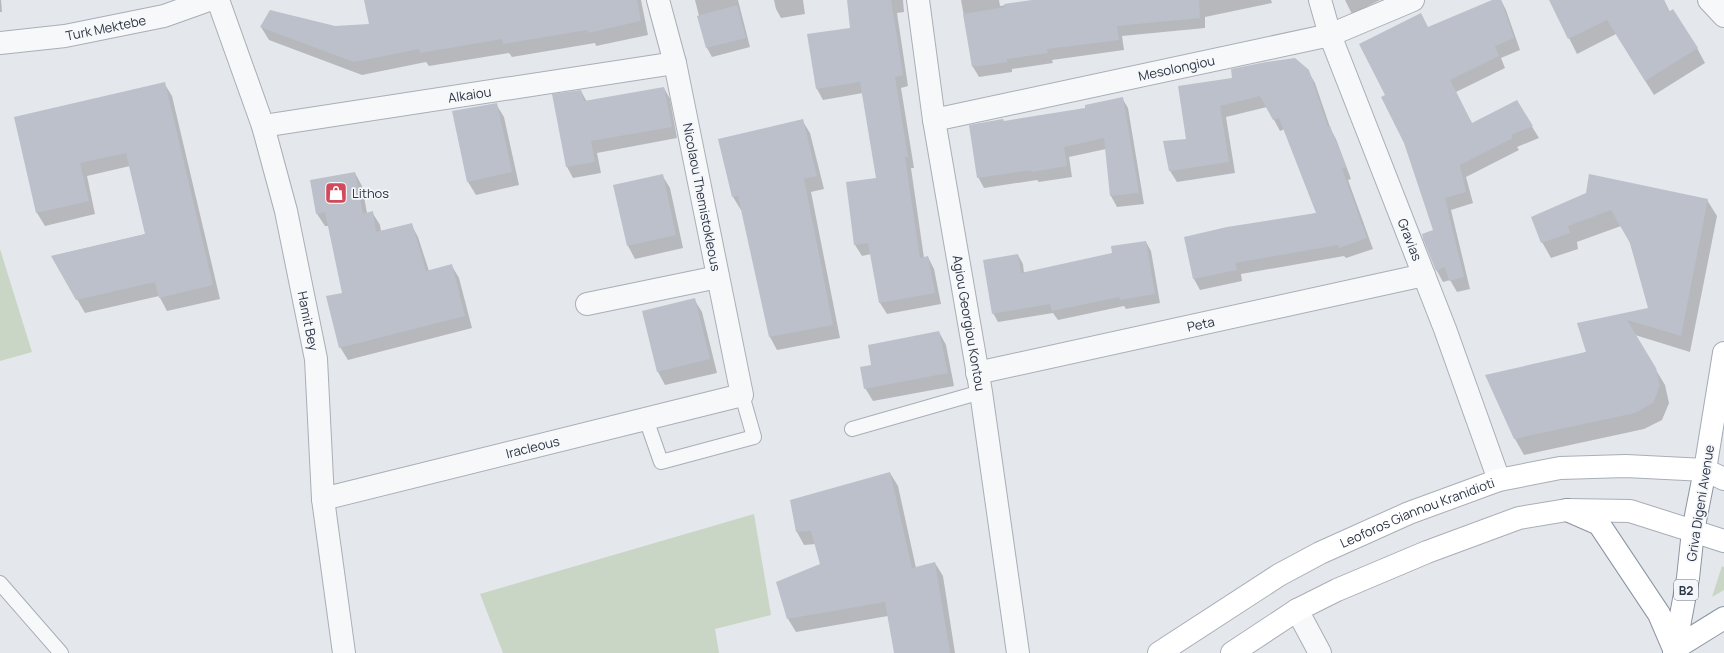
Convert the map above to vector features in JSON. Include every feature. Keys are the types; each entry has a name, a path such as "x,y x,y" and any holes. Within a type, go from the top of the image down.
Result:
{"main road":[{"name":"Griva Digeni Avenue","path":"1674,651 1688,578 1693,531 1714,474 1724,353"},
{"name":"Leoforos Giannou Kranidioti","path":"1159,653 1279,575 1320,553 1409,513 1499,480 1560,468 1626,466 1714,474"},
{"path":"1567,510 1598,524 1659,614 1674,651 1724,618"},
{"path":"1232,653 1297,610 1337,590 1427,552 1519,518 1567,510 1630,511 1724,541"}],"street":[{"name":"Turk Mektebe","path":"0,43 65,36 164,16 209,0"},
{"name":"Hamit Bey","path":"218,0 263,126 286,211 316,359 324,499 339,651"},
{"name":"Nicolaou Themistokleous","path":"658,0 676,63 742,395"},
{"name":"Agiou Georgiou Kontou","path":"918,0 934,120 979,383 1018,651"},
{"name":"Gravias","path":"1320,0 1330,35 1446,329 1499,480"},
{"name":"Mesolongiou","path":"934,120 1330,35 1413,0"},
{"path":"1709,0 1724,16"},
{"name":"Alkaiou","path":"263,126 676,63"},
{"name":"Peta","path":"979,383 1424,275"},
{"path":"587,304 718,277"},
{"name":"Iracleous","path":"324,499 742,395"},
{"path":"1297,610 1320,653"}],"lane":[{"path":"852,429 979,383"},
{"path":"646,419 662,462 754,437 742,395"},
{"path":"0,583 61,653"}],"green space":[{"path":"0,249 32,352 0,361"},
{"path":"754,514 771,615 715,629 719,653 503,653 480,594"},
{"path":"1722,566 1724,567 1724,590 1712,597"}],"building":[{"path":"364,0 637,0 641,21 588,33 587,30 503,44 502,39 420,53 419,49 354,62 260,27 270,10 335,26 369,24"},
{"path":"847,0 891,0 903,75 895,77 908,157 905,157 920,258 928,256 935,293 879,303 868,243 854,245 846,182 876,178 860,82 816,89 807,34 850,28"},
{"path":"1032,0 1199,0 1200,18 1117,26 1119,40 1047,49 1048,53 1007,59 1007,62 972,67 963,14 1005,7 1004,4"},
{"path":"1492,0 1501,0 1514,38 1495,46 1499,56 1450,80 1472,123 1517,100 1533,126 1511,135 1513,138 1460,165 1466,192 1445,198 1464,277 1449,281 1445,267 1436,271 1423,239 1422,234 1433,230 1404,143 1381,97 1385,95 1359,44 1421,13 1428,27"},
{"path":"1549,0 1664,0 1669,12 1673,9 1698,48 1645,81 1607,20 1568,39"},
{"path":"737,5 746,38 706,48 697,16"},
{"path":"1295,58 1309,70 1328,127 1330,126 1346,167 1342,169 1367,238 1339,248 1338,245 1235,263 1237,270 1193,279 1184,237 1227,227 1316,213 1279,118 1273,120 1260,96 1220,106 1229,162 1169,171 1163,141 1186,139 1178,86 1232,78 1231,69"},
{"path":"165,82 213,285 159,298 155,282 76,300 51,256 145,234 126,153 80,163 89,201 36,213 14,117"},
{"path":"664,87 672,127 591,141 595,162 566,167 552,94 581,90 584,101"},
{"path":"1123,97 1139,193 1110,196 1104,138 1064,147 1067,166 1032,172 1031,170 977,178 969,125 1085,108 1085,105"},
{"path":"497,103 512,172 467,182 452,111"},
{"path":"803,119 817,176 804,179 833,325 769,337 738,196 732,197 718,139"},
{"path":"355,172 363,214 373,211 376,232 412,223 426,271 452,264 465,316 339,348 326,296 342,293 325,212 316,214 310,180"},
{"path":"663,174 676,235 627,246 613,185"},
{"path":"1589,174 1708,199 1681,336 1627,320 1656,368 1660,386 1653,403 1635,413 1514,439 1485,375 1586,352 1577,323 1648,308 1630,243 1611,210 1568,226 1570,233 1541,243 1531,217 1586,193"},
{"path":"1146,241 1155,294 1120,300 1119,297 1052,311 1050,304 992,314 983,260 1018,254 1021,273 1112,253 1111,246"},
{"path":"695,298 710,359 657,372 642,311"},
{"path":"939,331 948,373 864,389 860,367 871,365 868,345"},
{"path":"890,472 912,568 935,562 950,653 894,653 885,602 787,619 776,582 820,564 811,531 796,532 790,500"}],"place":[{"name":"Lithos","path":"336,193"}]}
